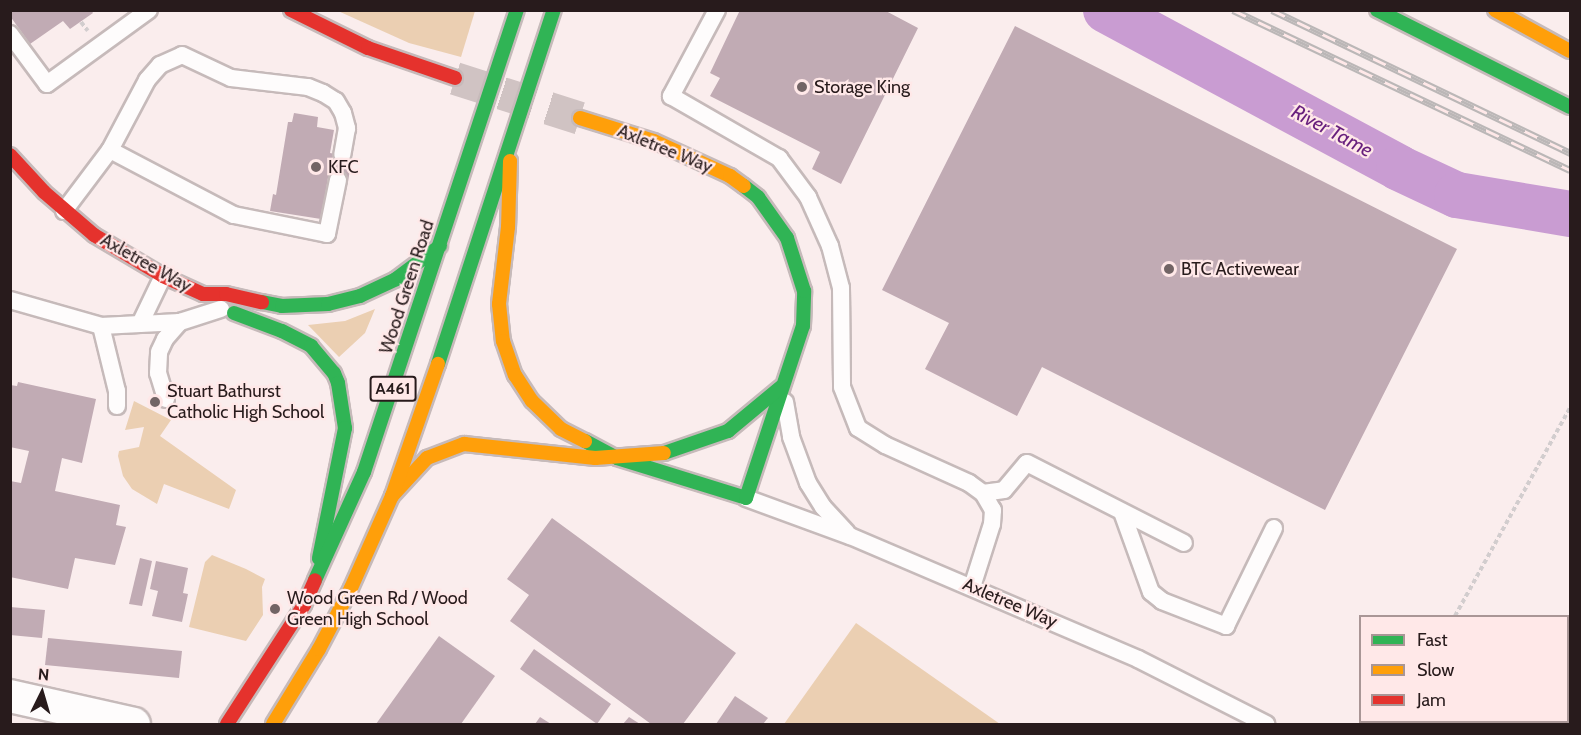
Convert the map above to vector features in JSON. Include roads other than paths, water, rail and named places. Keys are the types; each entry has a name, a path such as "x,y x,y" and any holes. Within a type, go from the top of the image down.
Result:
{"main road":[{"path":"291,10 368,48 455,78"},
{"name":"Wood Green Road","path":"227,724 286,635 313,586 364,472 516,10"},
{"name":"A461","path":"273,724 319,649 351,588 392,496 452,325 510,138 554,10"},
{"path":"1377,10 1570,107"},
{"path":"1495,10 1570,51"},
{"name":"Axletree Way","path":"510,138 508,227 499,304 502,341 515,375 548,418 586,443 617,458 746,498 803,326 804,291 796,260 775,218 758,197 713,167 654,141 580,118"},
{"name":"Axletree Way","path":"10,155 64,211 122,254 203,294 226,294 282,306 328,304 360,296 396,279 440,246"},
{"path":"203,294 221,309 282,331 311,346 334,373 338,383 345,428 313,586"},
{"name":"Axletree Way","path":"392,496 427,458 464,444 617,458 670,453 701,443 729,430 785,383"}],"street":[{"path":"10,696 134,724"}],"lane":[{"path":"10,34 48,84 149,10"},
{"path":"717,10 671,96 779,158 808,197 830,246 841,288 842,387 858,428 885,445 969,483 983,493 993,510 992,524 972,586"},
{"path":"64,211 110,150 147,80 160,65 183,56 231,78 308,87 336,101 347,128 342,155"},
{"path":"110,150 234,215 327,234 338,180"},
{"path":"140,324 163,276"},
{"path":"10,300 101,326 180,322 221,309"},
{"path":"166,399 158,373 159,352 172,329 180,322"},
{"path":"140,324 159,352"},
{"path":"101,326 117,391 117,406"},
{"path":"785,383 785,407 797,460 823,507 850,536"},
{"path":"983,493 1004,490 1027,463 1184,543"},
{"name":"Axletree Way","path":"746,498 850,536 972,586 1138,659 1266,724"},
{"path":"1122,512 1151,592 1162,602 1226,626 1274,528"}],"waterway":[{"name":"River Tame","path":"1106,10 1399,168 1457,195 1570,214"}],"tunnel":[{"path":"455,78 580,118"}],"railway":[{"path":"1233,10 1570,170"},
{"path":"1272,10 1570,153"}],"place":[{"name":"Storage King","path":"802,87"},
{"name":"KFC","path":"316,167"},
{"name":"BTC Activewear","path":"1169,269"},
{"name":"Stuart Bathurst Catholic High School","path":"155,402"},
{"name":"Wood Green Rd / Wood Green High School","path":"275,609"}]}
